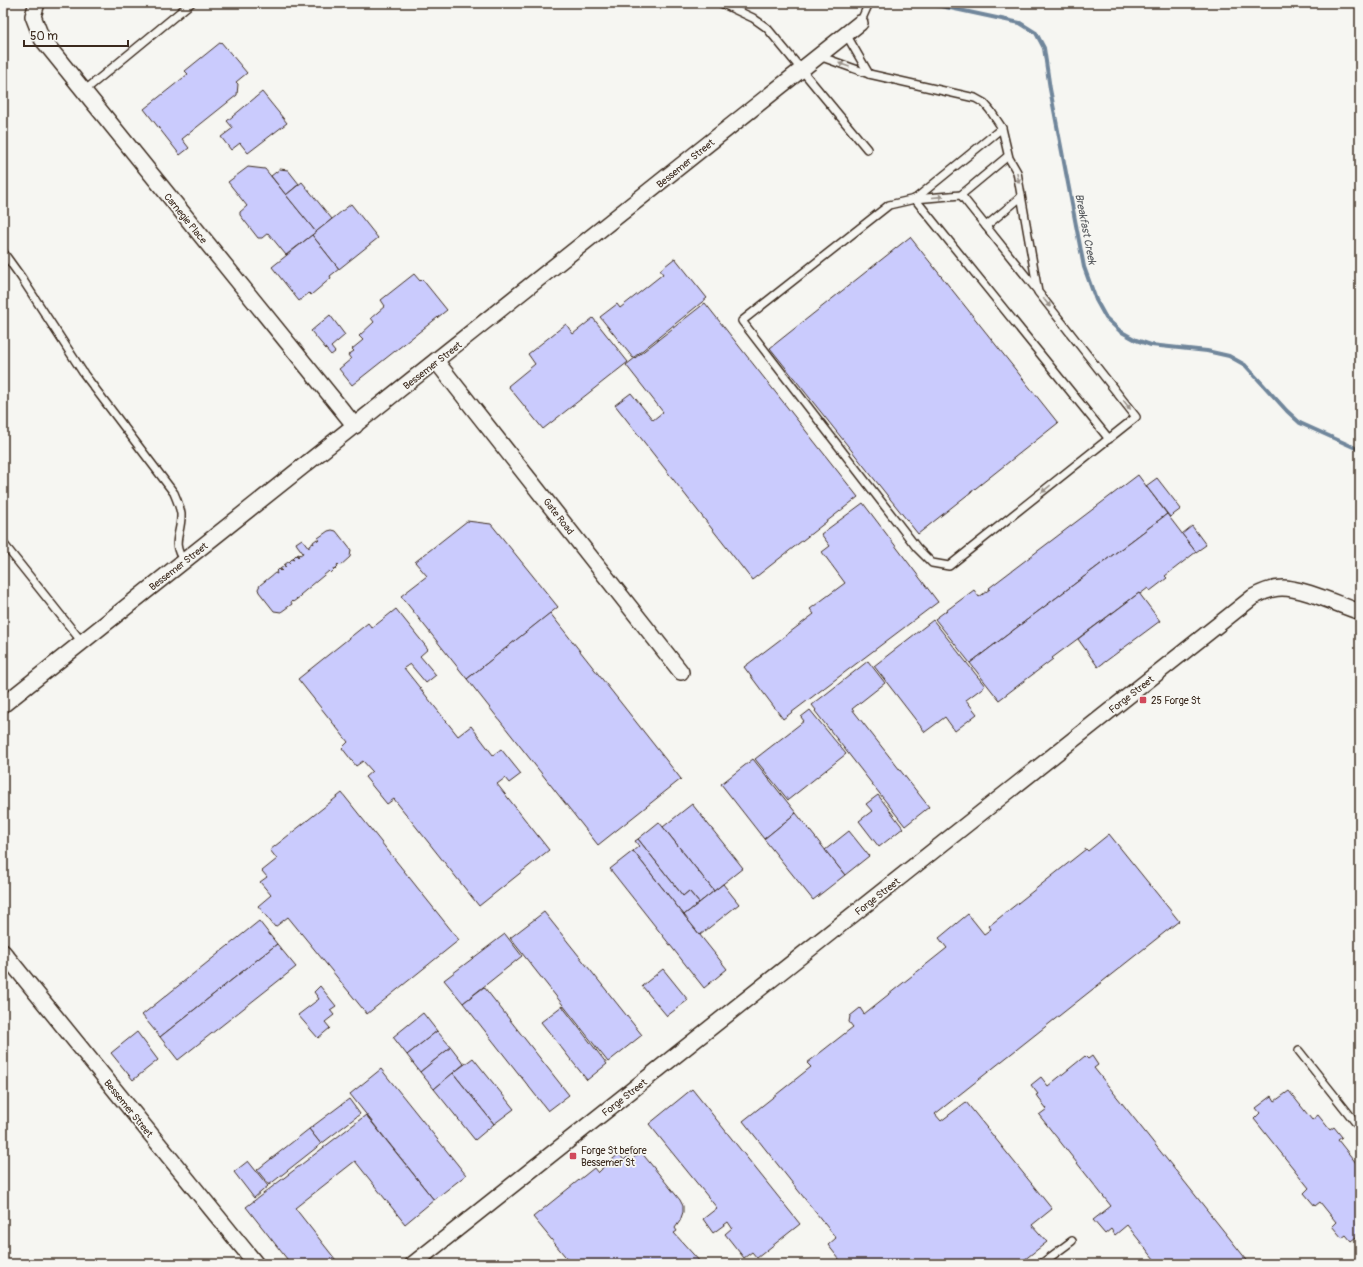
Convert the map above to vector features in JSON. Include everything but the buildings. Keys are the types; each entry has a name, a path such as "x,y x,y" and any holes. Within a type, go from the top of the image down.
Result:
{"street":[{"name":"Carnegie Place","path":"37,3 33,16 42,39 355,426"},
{"name":"Bessemer Street","path":"3,705 860,23"},
{"name":"Gate Road","path":"436,361 681,672"},
{"name":"Forge Street","path":"413,1264 1252,597 1262,592 1278,588 1290,589 1360,612"},
{"name":"Bessemer Street","path":"3,952 256,1264"}],"lane":[{"path":"84,91 191,3"},
{"path":"720,3 753,18 767,28 867,149"},
{"path":"860,23 869,4"},
{"path":"846,34 869,74"},
{"path":"819,56 869,74 974,98 984,103 1002,128 1008,156 1017,172 1038,292"},
{"path":"915,199 1002,128"},
{"path":"961,195 1136,417 949,566 932,563 916,548 742,321 889,205 915,199 961,195 1008,156"},
{"path":"986,226 1022,197"},
{"path":"915,199 1109,439"},
{"path":"3,252 22,277 84,374 174,493 180,506 181,514 177,544 180,556 184,561"},
{"path":"3,543 82,642"},
{"path":"1299,1051 1360,1128"},
{"path":"1041,1264 1072,1241"}],"waterway":[{"name":"Breakfast Creek","path":"927,3 1020,23 1036,33 1044,48 1050,89 1084,267 1096,300 1106,318 1120,331 1136,340 1151,345 1207,351 1229,356 1245,365 1300,423 1360,450"}],"place":[{"name":"25 Forge St","path":"1143,700"},
{"name":"Forge St before Bessemer St","path":"573,1156"}]}
